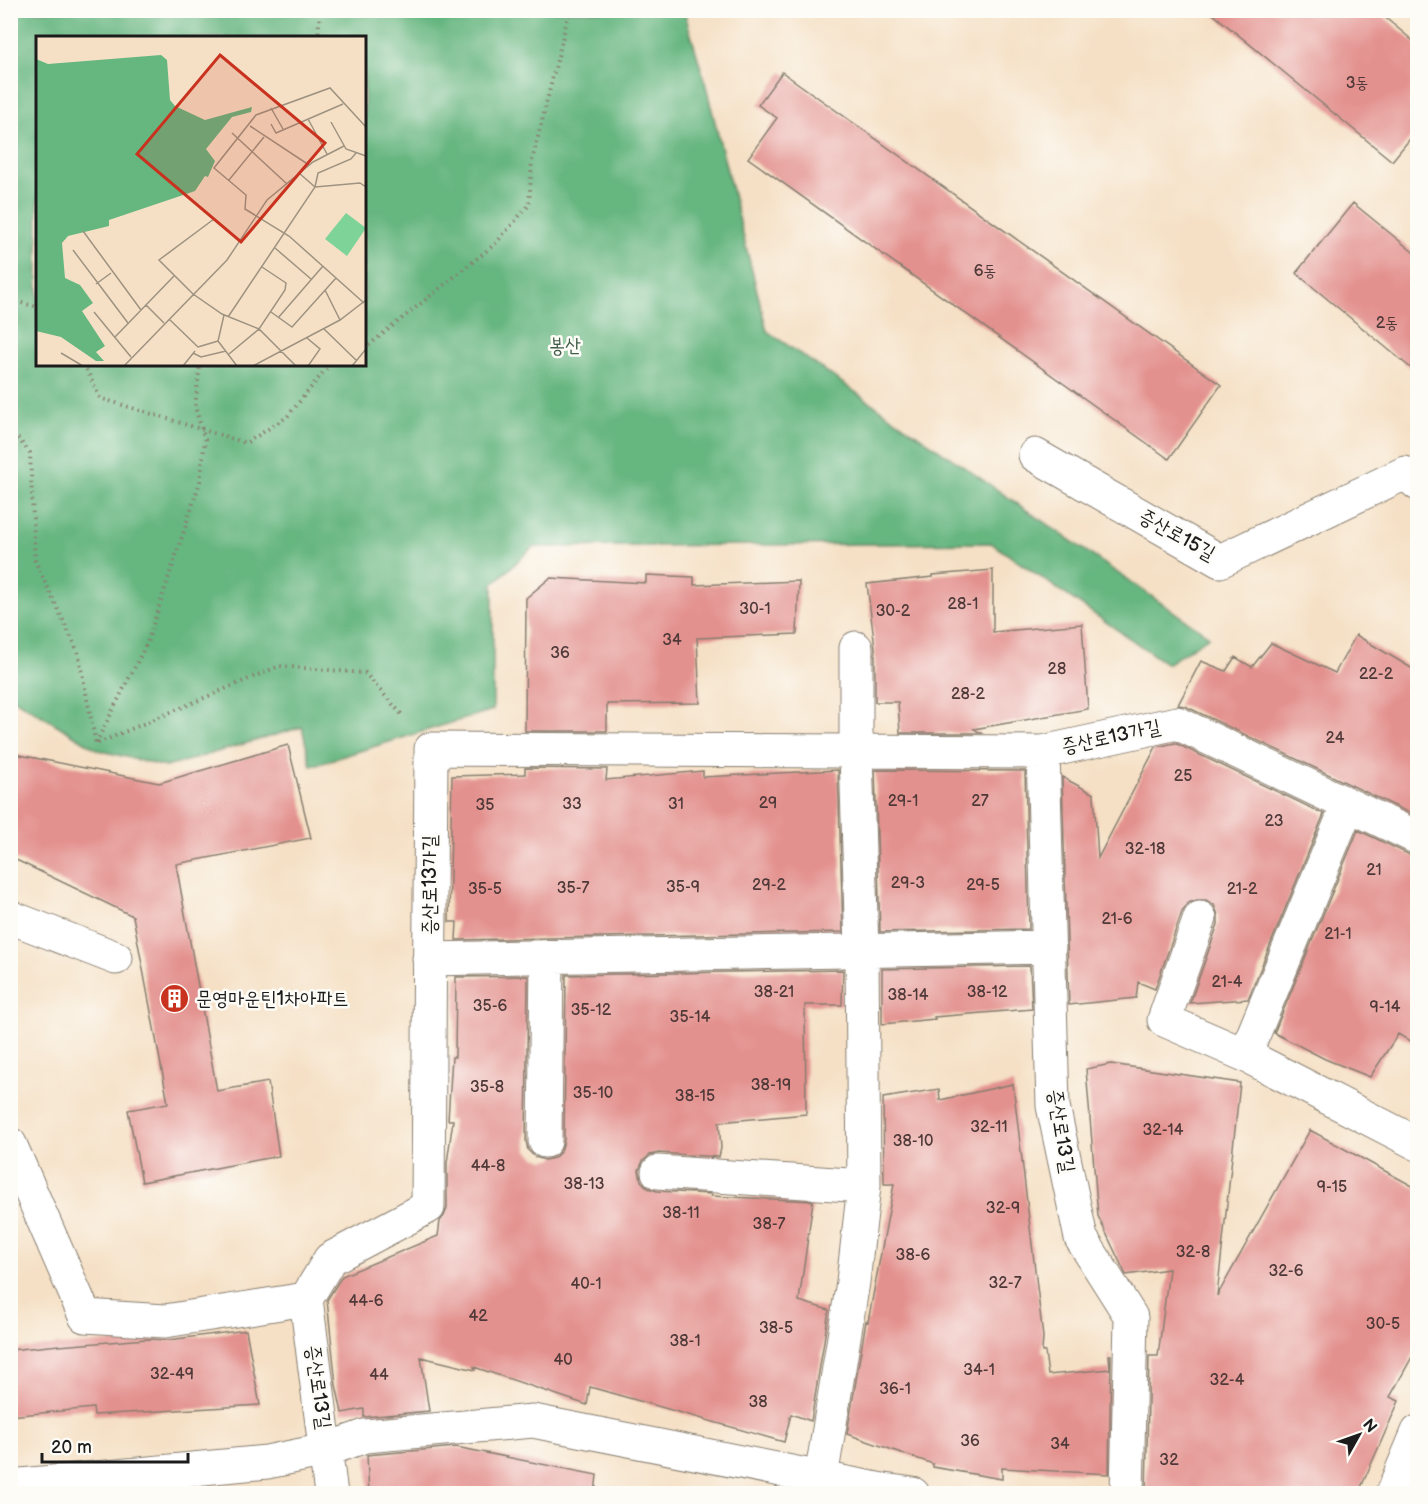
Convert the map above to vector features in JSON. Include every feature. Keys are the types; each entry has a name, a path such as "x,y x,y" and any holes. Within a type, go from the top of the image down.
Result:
{"street":[{"name":"증산로15길","path":"1035,455 1220,561 1406,473 1418,484"},
{"path":"821,1478 853,1282 864,1186 856,648"},
{"name":"증산로13가길","path":"1049,947 429,959 431,748 1043,752 1177,723 1418,838"},
{"name":"증산로13길","path":"1043,752 1053,1106 1081,1238 1131,1317 1127,1494"},
{"path":"1245,1055 1348,805"},
{"path":"10,917 116,958"},
{"path":"1200,918 1164,1020 1245,1055 1418,1144"},
{"path":"545,1141 547,957"},
{"path":"10,1144 85,1316 165,1321 306,1299 330,1259 428,1207 429,959"},
{"path":"658,1172 864,1186"},
{"name":"증산로13길","path":"306,1299 326,1450 365,1436 533,1421 877,1489 913,1494"},
{"path":"1392,1494 1418,1432"},
{"path":"10,1486 267,1462 326,1450 331,1494"}],"path":[{"path":"318,36 320,10"},
{"path":"366,347 495,244 529,205 532,161 568,16 573,10"},
{"path":"10,300 36,306"},
{"path":"85,366 100,398 246,443 287,417 328,366"},
{"path":"96,744 147,643 200,482 205,440 195,407 200,366"},
{"path":"10,429 30,453 35,561 78,652 96,744"},
{"path":"96,744 279,666 365,673 431,748"}],"green space":[{"name":"봉산","path":"10,11 684,11 705,82 767,331 1209,636 1167,664 991,543 533,547 493,584 493,710 311,766 302,727 166,767 98,750 11,697"}],"building":[{"path":"1208,10 1376,10 1418,45 1418,129 1392,161"},
{"path":"782,72 1221,385 1169,459 748,158 777,118 758,105"},
{"path":"1353,203 1418,256 1418,374 1296,273"},
{"path":"993,570 993,632 1082,624 1088,709 974,729 981,733 900,733 898,702 875,702 875,648 867,584"},
{"path":"646,575 694,577 694,585 799,581 797,634 697,638 700,703 607,704 607,731 525,731 526,598 550,578 646,583"},
{"path":"1356,635 1418,672 1418,817 1185,706 1178,705 1201,661 1226,671 1235,657 1252,667 1271,643 1335,673"},
{"path":"1175,743 1324,814 1248,999 1190,1003 1218,924 1218,915 1214,905 1206,900 1197,900 1188,903 1182,912 1155,989 1138,982 1136,998 1069,1005 1062,777 1094,794 1098,858 1156,747"},
{"name":"문영마운틴1차아파트","path":"288,745 311,838 176,864 217,1091 268,1082 279,1156 142,1182 128,1110 168,1103 133,916 10,857 10,753 159,783"},
{"path":"525,768 607,769 606,780 703,771 703,777 838,770 843,932 456,940 457,922 449,922 452,776 525,774"},
{"path":"875,770 1025,771 1029,929 880,932"},
{"path":"1358,830 1410,855 1418,856 1418,1046 1398,1034 1370,1077 1325,1059 1274,1033"},
{"path":"1030,966 1032,1009 882,1024 882,969"},
{"path":"843,970 842,1005 805,1005 806,1114 719,1122 721,1148 719,1157 659,1153 650,1155 643,1161 639,1170 641,1181 648,1188 657,1191 813,1201 799,1301 829,1310 811,1421 791,1414 784,1442 590,1387 587,1405 474,1367 475,1370 421,1357 429,1411 364,1417 364,1409 342,1413 336,1385 327,1300 342,1276 438,1236 440,1221 447,1208 447,1163 453,1120 448,1120 452,1057 455,1057 456,977 528,976 526,1141 528,1150 535,1157 545,1160 554,1158 561,1151 564,1141 566,975"},
{"path":"1111,1064 1240,1083 1217,1296 1310,1130 1418,1189 1418,1346 1390,1397 1399,1401 1358,1494 1146,1494 1149,1356 1158,1356 1169,1269 1126,1275 1098,1216 1086,1069"},
{"path":"1013,1084 1043,1337 1042,1352 1045,1352 1048,1375 1110,1369 1109,1355 1111,1355 1109,1474 1002,1468 1002,1479 933,1467 933,1464 847,1434 866,1321 868,1322 894,1184 884,1184 883,1098 939,1089 940,1100"},
{"path":"246,1330 260,1405 94,1415 93,1408 10,1416 10,1350 147,1339 168,1340"},
{"path":"456,1447 597,1475 595,1494 369,1494 367,1455"}],"place":[{"name":"문영마운틴1차아파트","path":"175,999"}]}
